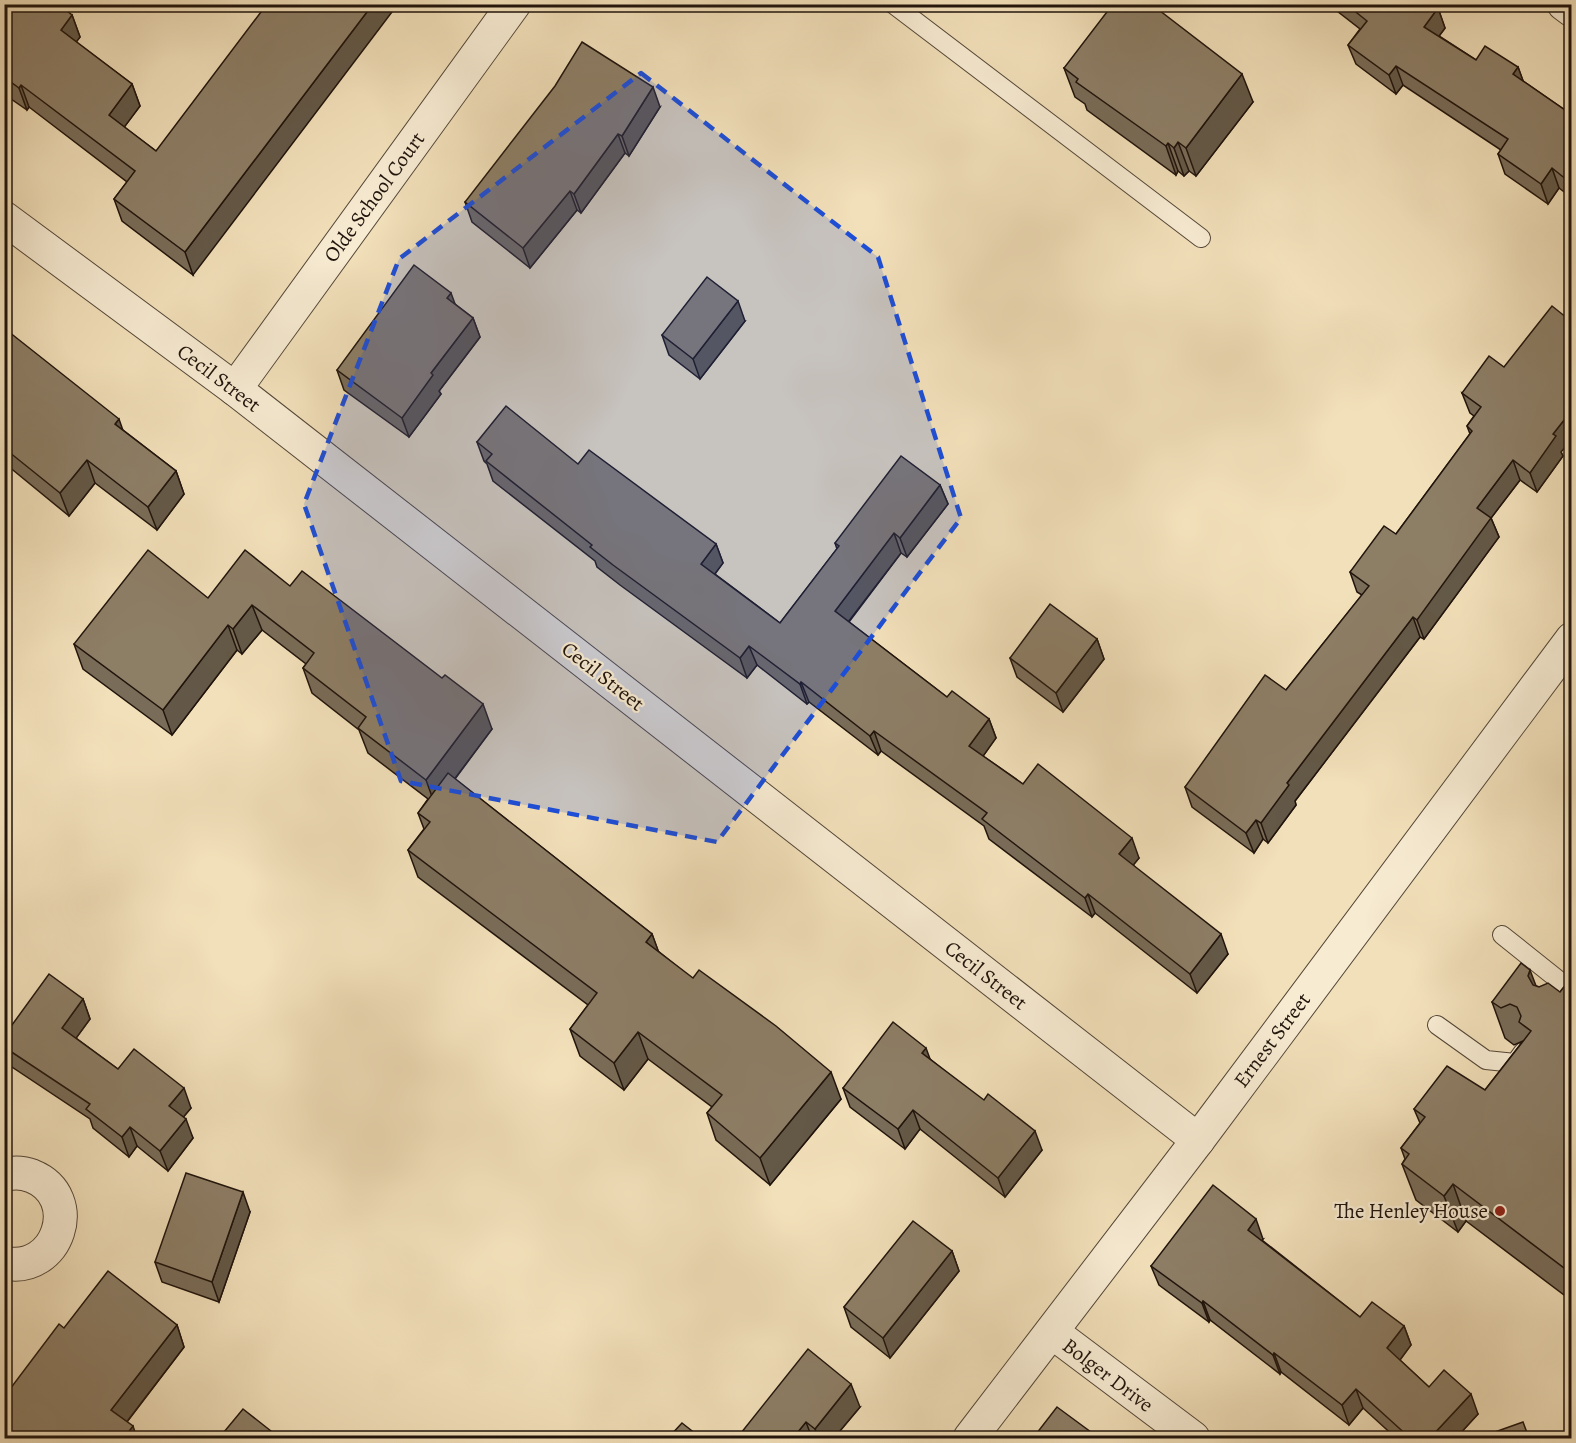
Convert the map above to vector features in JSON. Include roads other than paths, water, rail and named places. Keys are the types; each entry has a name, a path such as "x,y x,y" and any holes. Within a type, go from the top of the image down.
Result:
{"street":[{"name":"Olde School Court","path":"235,389 514,4"},
{"path":"1564,4 1572,10"},
{"name":"Cecil Street","path":"4,218 235,389 1198,1140"},
{"name":"Ernest Street","path":"970,1438 1198,1140 1572,639"},
{"path":"4,1174 25,1173 39,1179 51,1189 59,1203 61,1219 58,1235 51,1248 39,1258 24,1264 6,1266"},
{"name":"Bolger Drive","path":"1052,1332 1193,1438"}],"lane":[{"path":"893,4 1201,238"},
{"path":"1502,935 1561,982 1561,1001 1552,1013"},
{"path":"1437,1025 1486,1060 1515,1063 1523,1052"}],"place":[{"name":"The Henley House","path":"1500,1211"}]}
